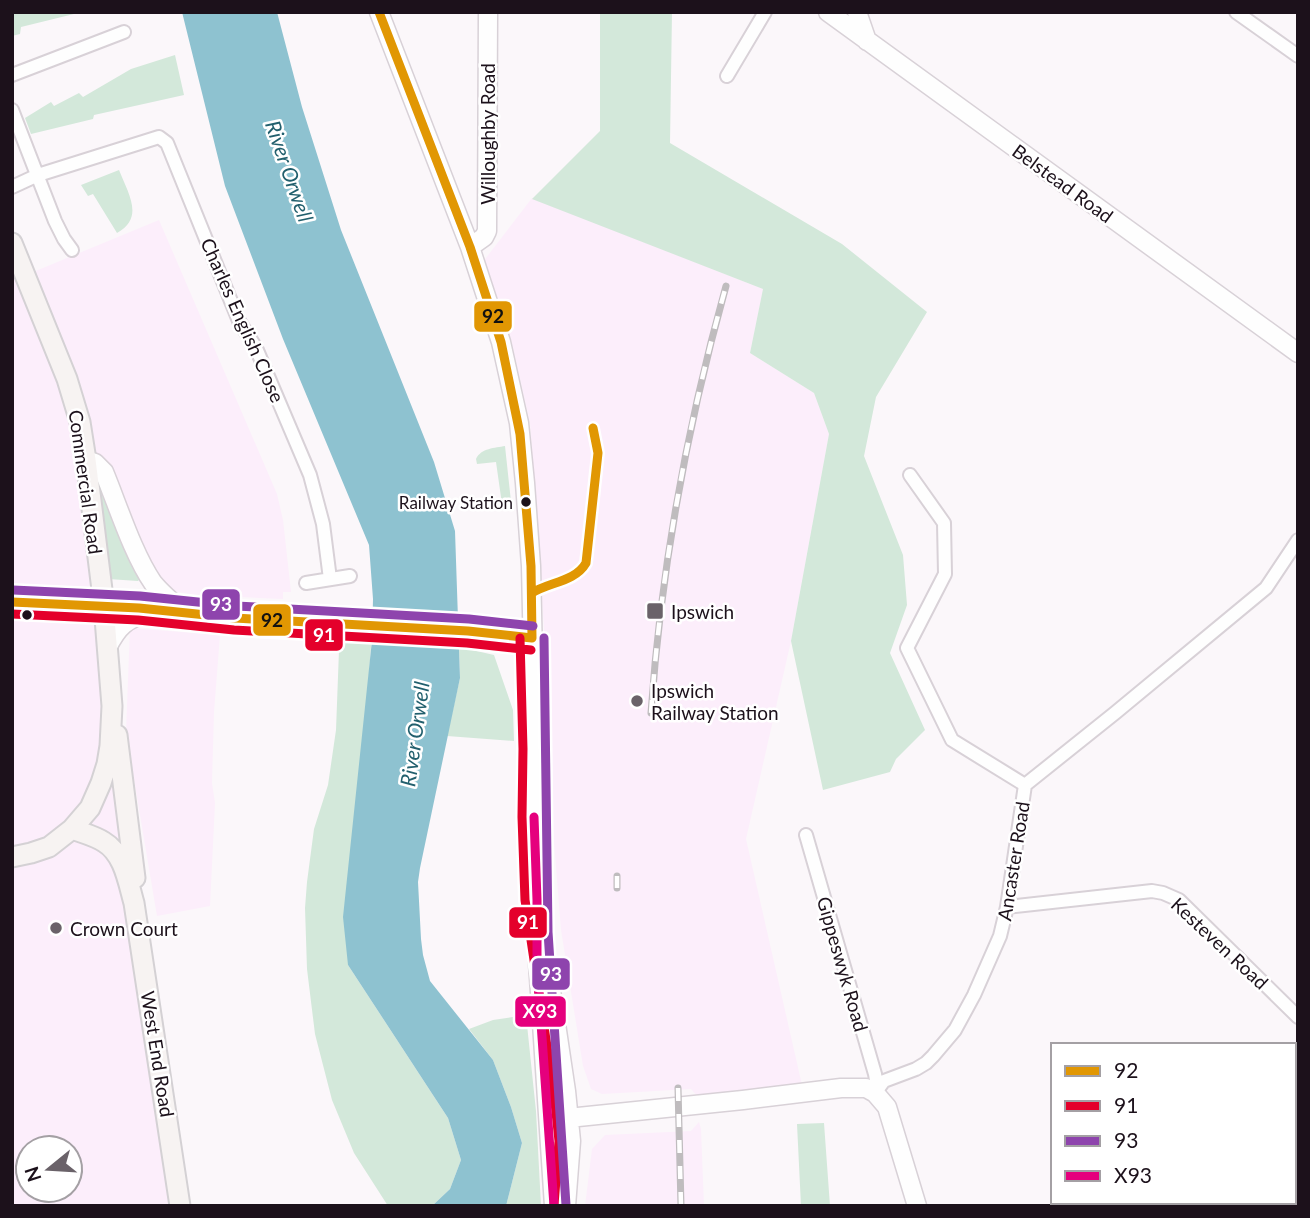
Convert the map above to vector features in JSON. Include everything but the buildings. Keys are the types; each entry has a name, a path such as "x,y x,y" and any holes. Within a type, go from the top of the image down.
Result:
{"main road":[{"path":"379,12 470,247 501,342 519,423 529,539 537,967 554,1206"},
{"name":"Willoughby Road","path":"470,247 484,237 487,231 488,12"},
{"name":"Belstead Road","path":"828,12 1298,353"},
{"path":"857,12 867,41"},
{"name":"Commercial Road","path":"12,243 71,390 80,422 104,606 113,706"},
{"path":"86,460 95,463 104,472 138,556 152,582 185,613"},
{"path":"104,606 263,620 468,631 532,638"},
{"path":"107,648 114,633 121,626 138,616 157,610"},
{"path":"12,857 49,847 72,830 90,808 101,783 110,746 113,706"},
{"name":"West End Road","path":"113,706 135,871 134,902"},
{"name":"West End Road","path":"72,830 100,839 114,849 121,861 134,902 180,1206"},
{"path":"537,900 569,1118 571,1141 566,1206"},
{"path":"549,1120 850,1087 866,1088 884,1102 889,1113 917,1206"}],"street":[{"path":"727,76 765,12"},
{"path":"1236,12 1298,57"},
{"path":"12,75 124,32"},
{"path":"12,110 59,230 72,250"},
{"name":"Charles English Close","path":"12,187 38,175 159,137 167,143 239,321 256,348 310,475 323,524 330,579"},
{"path":"910,475 944,523 946,573 907,648 952,740 1025,785"},
{"name":"Ancaster Road","path":"875,1093 880,1085 890,1078 926,1063 955,1030 974,995 1000,936 1007,907 1025,785 1266,588 1298,540"},
{"path":"306,583 351,576"},
{"path":"12,602 104,606"},
{"name":"Gippeswyk Road","path":"806,835 875,1073 875,1093"},
{"name":"Kesteven Road","path":"1007,907 1152,891 1163,893 1179,900 1298,1017"}],"shaded area":[{"path":"532,198 763,289 750,353 814,393 829,434 791,641 746,839 802,1085 698,1097 691,1089 602,1094 591,1089 583,1066 561,930 545,728 544,628 530,423 511,339 479,267"},
{"path":"159,220 277,494 283,520 291,592 283,592 283,599 197,595 158,589 95,463 104,606 180,1206 12,1206 12,243 26,275"},
{"path":"130,628 220,635 214,712 212,783 215,803 210,906 157,916 126,732"},
{"path":"699,1122 704,1206 585,1206 592,1149 605,1135 691,1131"}],"green space":[{"path":"12,12 78,13 21,27 20,34 12,36"},
{"path":"600,12 672,12 670,143 842,244 927,312 876,397 864,456 903,555 907,605 890,653 925,730 896,759 890,772 823,790 791,641 829,434 814,393 750,353 763,289 532,199 600,131"},
{"path":"175,55 184,95 94,115 93,119 31,134 25,118 51,102 54,106 79,93 83,97 131,69"},
{"path":"119,170 130,196 132,213 125,227 117,233 93,194 88,196 81,185"},
{"path":"505,446 512,511 503,511 496,462 477,464 476,459 485,451"},
{"path":"101,481 142,576 138,581 108,579 98,482"},
{"path":"373,619 348,965 448,1118 461,1160 450,1189 432,1206 388,1206 354,1153 332,1100 315,1034 307,969 307,882 314,829 328,785 336,730 339,650 329,624"},
{"path":"459,647 494,655 513,710 514,741 447,736 460,678"},
{"path":"526,1015 536,1111 541,1206 506,1206 522,1143 493,1060 469,1029 493,1020"},
{"path":"824,1123 830,1206 801,1206 797,1124"}],"water":[{"name":"River Orwell","path":"182,12 277,12 302,107 341,230 434,462 455,531 460,678 420,868 418,882 421,939 430,981 493,1060 511,1107 522,1143 506,1206 432,1206 450,1189 461,1160 448,1118 348,965 343,917 372,640 373,599 369,545 283,339 225,186"}],"railway":[{"path":"651,713 661,605 678,498 699,391 726,286"},
{"path":"617,876 617,888"},
{"path":"678,1088 681,1206"}],"transit line":[{"name":"92","path":"379,12 470,247 501,342 520,434 531,566 532,638"},
{"name":"92","path":"532,593 569,578 586,563 598,453 593,428"},
{"name":"93","path":"13,590 140,596 236,606 469,619 533,626"},
{"name":"92","path":"12,602 139,608 235,618 468,631 532,638"},
{"name":"91","path":"12,614 138,620 234,630 467,643 531,650"},
{"name":"91","path":"520,638 525,900 559,1141 554,1205"},
{"name":"93","path":"544,638 548,932 566,1205"},
{"name":"X93","path":"534,817 537,967 554,1206"}],"place":[{"name":"Railway Station","path":"526,502"},
{"name":"Ipswich","path":"655,611"},
{"name":"Ipswich Railway Station","path":"637,701"},
{"name":"Crown Court","path":"56,928"}]}
